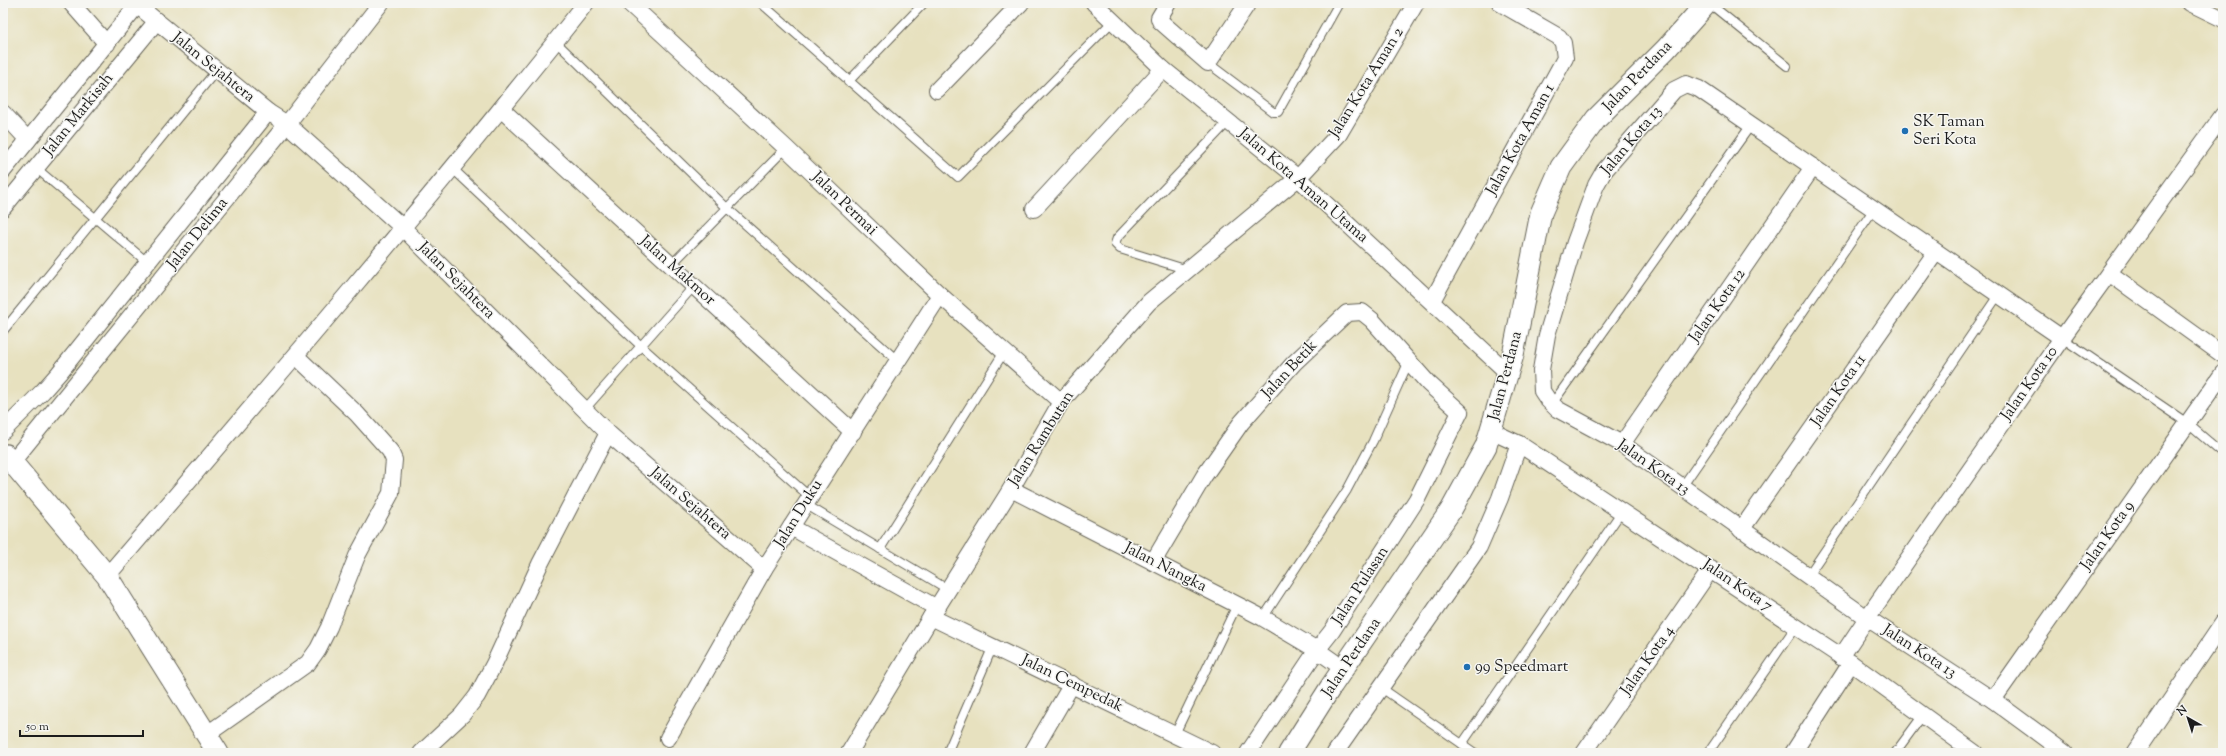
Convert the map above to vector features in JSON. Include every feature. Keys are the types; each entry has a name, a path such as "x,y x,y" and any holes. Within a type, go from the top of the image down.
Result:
{"street":[{"path":"71,3 107,44"},
{"name":"Jalan Delima","path":"6,456 287,124 381,3"},
{"path":"107,576 296,356 501,109 586,3"},
{"name":"Jalan Permai","path":"629,3 786,148 940,296 1061,402"},
{"path":"938,90 1021,3"},
{"name":"Jalan Kota Aman Utama","path":"1094,3 1163,69 1298,178 1508,373"},
{"path":"1168,3 1159,18 1160,21 1208,63 1248,3"},
{"name":"Jalan Kota Aman 2","path":"1298,178 1339,134 1346,124 1416,3"},
{"name":"Jalan Kota Aman 1","path":"1432,301 1565,58 1563,43 1559,37 1500,3"},
{"name":"Jalan Perdana","path":"1289,753 1451,510 1476,469 1492,431 1508,373 1541,213 1561,167 1596,119 1666,49 1708,3"},
{"path":"2190,3 2209,7 2223,20"},
{"name":"Jalan Markisah","path":"3,170 138,4"},
{"name":"Jalan Sejahtera","path":"138,4 156,22 216,71 268,112 287,124 402,227 608,433 764,569"},
{"name":"Jalan Markisah","path":"3,208 156,22"},
{"path":"1034,209 1163,69"},
{"name":"Jalan Kota 13","path":"1751,125 1698,89 1686,84 1674,90 1604,172 1596,185 1575,242 1547,335 1541,370 1542,391 1557,409 1622,444 1741,530 1867,618 1993,700 2065,753"},
{"name":"Jalan Makmor","path":"501,109 853,432"},
{"name":"Jalan Delima","path":"3,430 44,391 268,112"},
{"path":"3,113 28,140"},
{"name":"Jalan Kota 10","path":"1793,753 1846,660 1867,618 2062,338 2223,115"},
{"path":"1751,125 2062,338"},
{"name":"Jalan Kota 12","path":"1622,444 1813,167"},
{"name":"Jalan Rambutan","path":"849,753 934,612 1011,490 1061,402 1132,320 1188,270 1298,178"},
{"name":"Jalan Kota 11","path":"1741,530 1936,252"},
{"path":"2109,273 2223,355"},
{"name":"Jalan Duku","path":"668,738 764,569 940,296"},
{"name":"Jalan Betik","path":"1153,562 1204,476 1241,423 1294,363 1341,317 1354,311 1368,316 1428,383 1460,412"},
{"path":"206,735 308,662 318,649 327,633 345,591 357,556 392,493 394,460 390,451 357,414 296,356"},
{"name":"Jalan Kota 9","path":"1993,700 2187,422 2223,373"},
{"name":"Jalan Pulasan","path":"1248,753 1317,650 1332,631 1417,499 1460,412"},
{"name":"Jalan Kota 7","path":"1492,431 1519,444 1712,570 1846,660 1975,753"},
{"path":"421,753 462,715 477,696 494,664 540,564 608,433"},
{"path":"1335,753 1380,686 1479,547 1500,498 1519,444"},
{"path":"6,456 107,576 218,753"},
{"name":"Jalan Nangka","path":"1011,490 1263,618 1317,650 1344,669"},
{"name":"Jalan Cempedak","path":"791,527 993,646 1212,753"},
{"name":"Jalan Kota 4","path":"1589,751 1712,570"},
{"path":"2135,753 2223,623"},
{"path":"1032,753 1072,684"}],"lane":[{"path":"761,3 848,82 960,178 1113,21"},
{"path":"848,82 924,3"},
{"path":"1208,63 1273,112 1278,112 1339,3"},
{"path":"1708,3 1787,66"},
{"path":"555,41 727,208 898,361"},
{"path":"3,331 216,71"},
{"path":"1188,270 1120,249 1115,244 1117,238 1228,122"},
{"path":"1552,404 1751,125"},
{"path":"671,266 786,148"},
{"path":"36,168 147,262"},
{"path":"452,168 807,501 880,549 949,590"},
{"path":"1682,487 1874,209"},
{"path":"585,409 694,286"},
{"path":"1807,576 1999,294"},
{"path":"2062,338 2187,422 2223,454"},
{"path":"880,549 1004,352"},
{"path":"1263,618 1347,490 1373,441 1409,361"},
{"path":"1462,744 1622,511"},
{"path":"1175,734 1237,605"},
{"path":"1708,753 1796,626"},
{"path":"947,753 993,646"},
{"path":"1380,686 1475,753"},
{"path":"1895,753 1923,715"}],"place":[{"name":"SK Taman Seri Kota","path":"1905,131"},
{"name":"99 Speedmart","path":"1467,667"}]}
